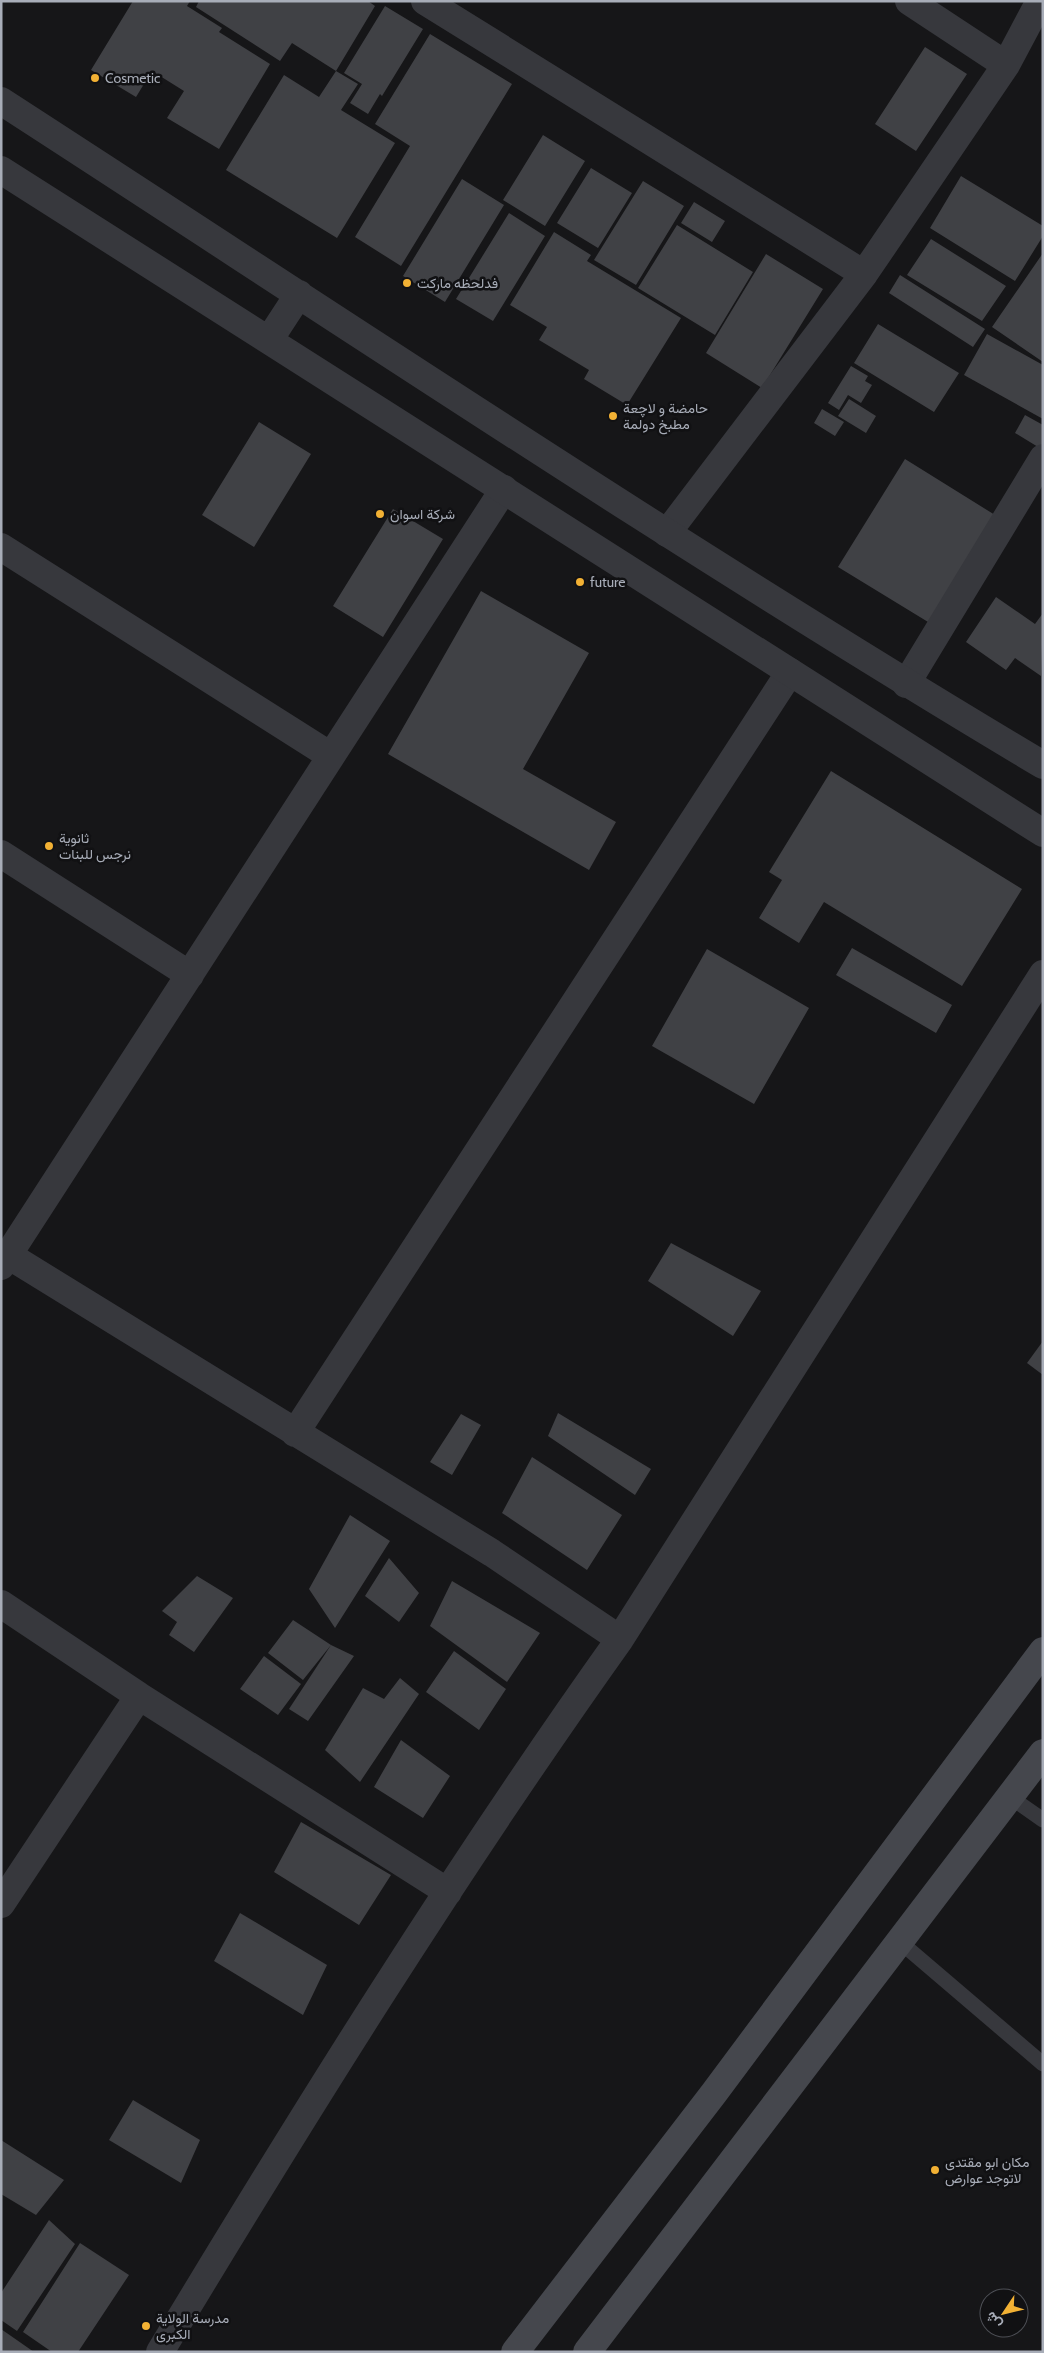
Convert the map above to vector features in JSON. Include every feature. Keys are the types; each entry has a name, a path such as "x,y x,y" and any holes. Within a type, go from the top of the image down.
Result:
{"main road":[{"path":"515,2352 714,2093 1043,1651"},
{"path":"587,2352 1043,1753"}],"street":[{"path":"425,1 864,274"},
{"path":"909,1 1006,65"},
{"path":"666,533 864,274 1006,65 1040,1"},
{"path":"1,102 666,533 906,684 1043,765"},
{"path":"1,170 1043,833"},
{"path":"268,340 299,294"},
{"path":"906,684 1043,458"},
{"path":"504,489 5,1261 295,1433 492,1553 620,1639"},
{"path":"1,547 331,756"},
{"path":"295,1433 790,672"},
{"path":"1,854 190,975"},
{"path":"160,2352 248,2206 448,1892 547,1742 620,1639 1043,974"},
{"path":"1,1604 139,1696 448,1892"},
{"path":"1,1904 139,1696"}],"lane":[{"path":"1010,1797 1043,1820"},
{"path":"899,1941 1043,2064"}],"building":[{"path":"133,1 190,1 187,6 222,28 219,32 270,64 219,149 167,118 184,91 152,71 136,97 91,70"},
{"path":"199,1 368,1 375,6 336,71 292,43 280,61 196,7"},
{"path":"385,6 423,29 382,96 380,94 368,114 350,103 362,84 344,73"},
{"path":"430,34 512,84 401,266 355,237 410,146 375,124"},
{"path":"925,47 967,74 916,151 875,124"},
{"path":"336,71 358,84 341,110 395,143 337,238 226,170 284,75 319,97"},
{"path":"543,135 585,161 545,226 503,200"},
{"path":"591,168 632,193 598,248 557,223"},
{"path":"961,176 1043,226 1043,236 1015,281 930,228"},
{"path":"462,179 504,205 445,302 403,276"},
{"path":"643,181 684,206 636,285 594,260"},
{"path":"694,202 725,221 712,242 681,223"},
{"path":"509,213 545,236 493,321 456,299"},
{"path":"677,225 753,272 715,335 638,288"},
{"path":"554,232 591,255 587,261 681,318 627,405 584,379 589,370 539,340 547,327 510,305"},
{"path":"931,239 1006,286 982,321 907,275"},
{"path":"1043,253 1043,362 992,327"},
{"path":"766,254 823,289 762,388 706,353"},
{"path":"900,275 985,329 973,347 889,293"},
{"path":"878,324 959,373 934,412 854,363"},
{"path":"987,334 1043,365 1043,419 964,375"},
{"path":"851,366 868,376 865,381 872,385 861,403 848,395 839,410 828,403"},
{"path":"849,399 876,416 866,433 838,416"},
{"path":"822,409 844,422 835,436 814,423"},
{"path":"1025,415 1043,425 1043,450 1015,433"},
{"path":"259,422 311,454 254,547 202,515"},
{"path":"905,459 995,515 933,625 838,567"},
{"path":"393,509 443,539 383,637 333,606"},
{"path":"481,591 589,653 523,769 616,822 589,870 388,754"},
{"path":"996,597 1035,624 1043,613 1041,676 1015,658 1006,670 966,642"},
{"path":"831,771 1022,889 962,986 824,902 799,943 759,918 782,880 769,872"},
{"path":"852,948 952,1005 936,1033 836,975"},
{"path":"707,949 809,1008 754,1104 652,1046"},
{"path":"671,1243 761,1291 733,1336 648,1281"},
{"path":"1043,1341 1043,1375 1027,1363"},
{"path":"558,1413 651,1469 635,1495 548,1436"},
{"path":"461,1414 481,1425 452,1475 430,1462"},
{"path":"532,1457 622,1515 587,1570 502,1513"},
{"path":"350,1515 390,1541 335,1628 309,1589"},
{"path":"389,1558 419,1593 399,1622 365,1596"},
{"path":"197,1576 233,1598 194,1652 169,1635 177,1622 162,1611"},
{"path":"452,1581 540,1633 507,1682 430,1626"},
{"path":"293,1620 331,1645 303,1680 268,1653"},
{"path":"331,1645 354,1656 308,1721 289,1709"},
{"path":"454,1651 506,1689 479,1730 426,1692"},
{"path":"264,1656 301,1684 278,1715 240,1689"},
{"path":"400,1678 419,1694 360,1782 325,1750 363,1688 384,1699"},
{"path":"401,1740 450,1776 423,1818 374,1787"},
{"path":"301,1822 391,1875 359,1925 274,1872"},
{"path":"240,1913 327,1965 303,2015 214,1961"},
{"path":"133,2100 200,2140 181,2183 109,2140"},
{"path":"1,2140 64,2180 36,2215 1,2194"},
{"path":"49,2220 75,2244 17,2331 1,2320 1,2293"},
{"path":"80,2243 129,2275 78,2352 52,2352 23,2332"},
{"path":"1,2329 34,2352 1,2352"}],"place":[{"name":"Cosmetic","path":"95,78"},
{"name":"فدلحظه ماركت","path":"407,283"},
{"name":"حامضة و لاچعة مطبخ دولمة","path":"613,416"},
{"name":"شركة اسوان","path":"380,514"},
{"name":"future","path":"580,582"},
{"name":"ثانوية نرجس للبنات","path":"49,846"},
{"name":"مكان ابو مقتدى لاتوجد عوارض","path":"935,2170"},
{"name":"مدرسة الولاية الكبرى","path":"146,2326"}]}
